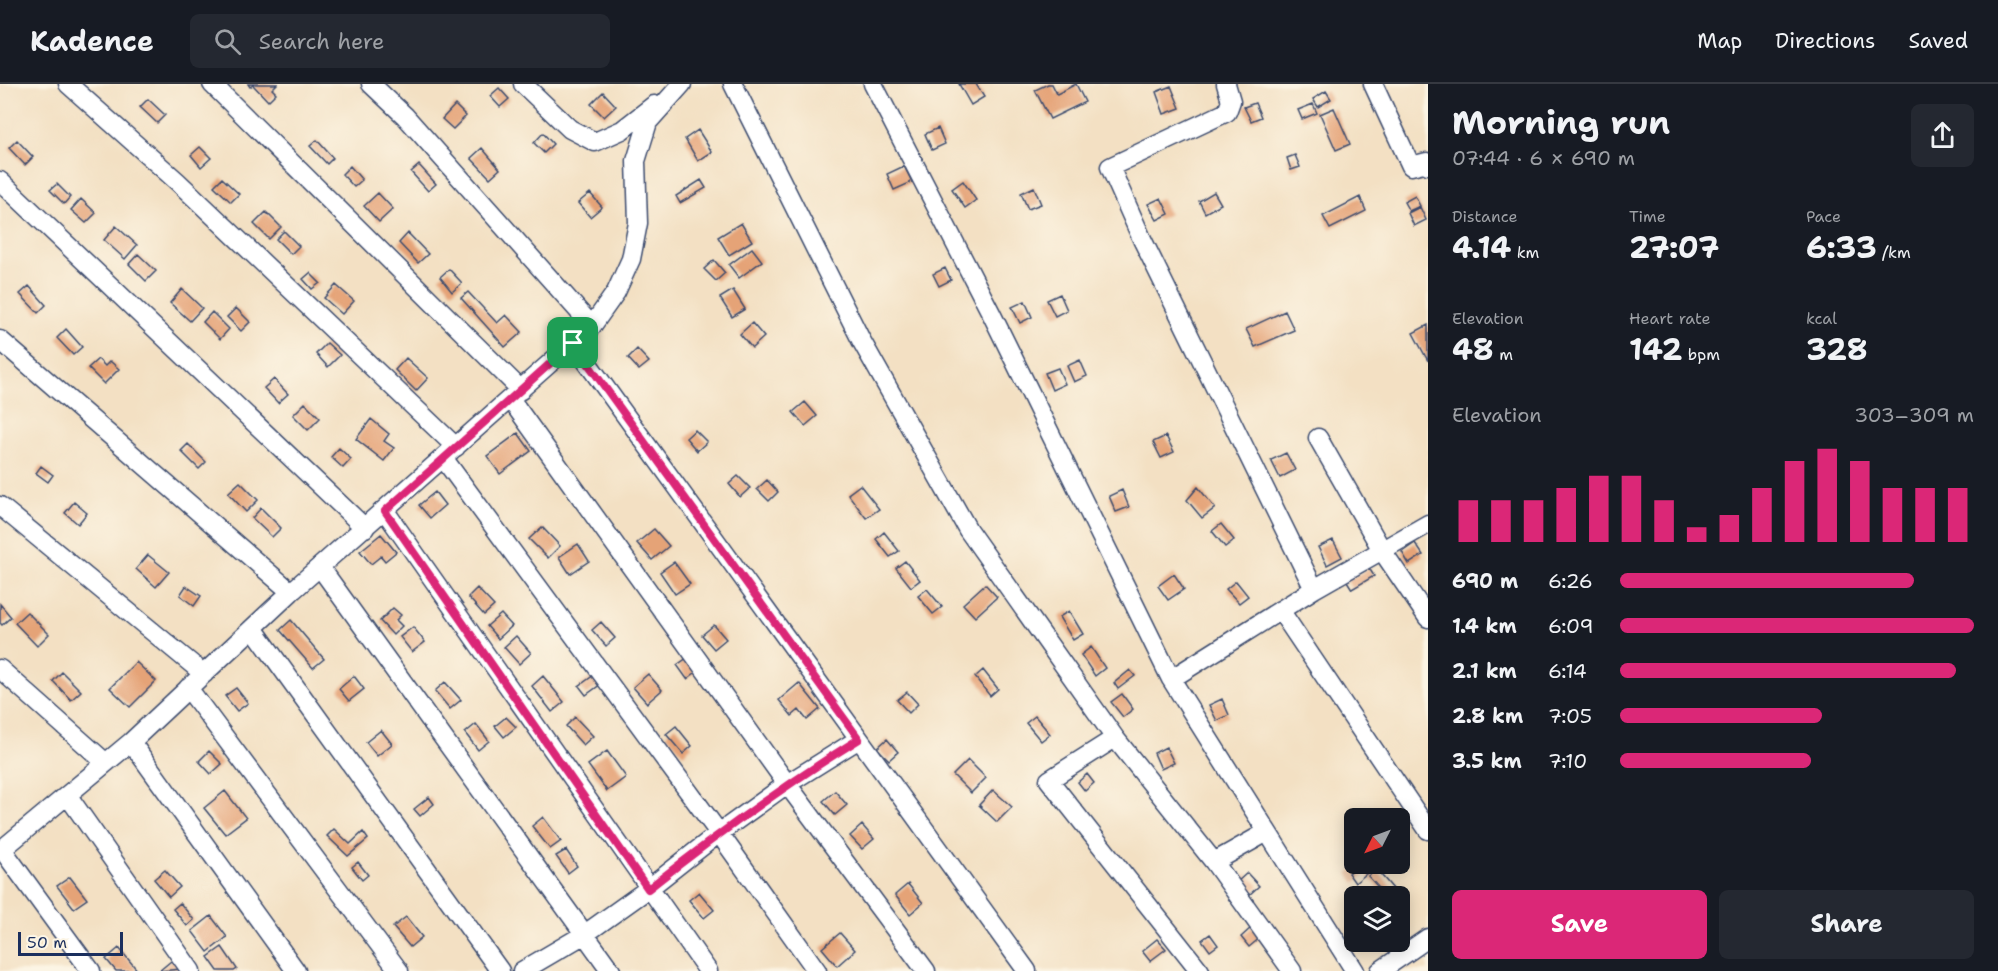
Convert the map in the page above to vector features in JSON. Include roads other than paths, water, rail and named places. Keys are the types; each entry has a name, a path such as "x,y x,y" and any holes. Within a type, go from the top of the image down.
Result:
{"street":[{"path":"68,84 178,182 450,453 817,971"},
{"path":"212,84 516,395 787,784 926,971"},
{"path":"371,84 405,116 592,326"},
{"path":"523,84 570,129 595,142 622,130 677,85"},
{"path":"733,84 861,340 968,530 1115,738 1214,862 1292,971"},
{"path":"873,84 996,324 1171,679 1355,971"},
{"path":"1226,84 1231,101 1227,112 1110,167 1142,240 1314,589"},
{"path":"1373,84 1411,166 1426,162 1428,165"},
{"path":"90,971 1,850 131,742 291,592 592,326 616,292 631,259 638,223 636,161 648,122 677,85"},
{"path":"0,181 365,528"},
{"path":"0,340 291,592"},
{"path":"573,343 1027,971"},
{"path":"1318,438 1383,552 1428,618"},
{"path":"0,506 204,674"},
{"path":"385,511 648,889 708,971"},
{"path":"1171,679 1314,589 1383,552 1428,524"},
{"path":"320,567 611,971"},
{"path":"1280,610 1428,830"},
{"path":"253,628 500,971"},
{"path":"0,669 106,763"},
{"path":"188,688 399,971"},
{"path":"1115,738 1049,780 1200,971"},
{"path":"522,971 585,934 648,889 719,832 787,784 859,739"},
{"path":"131,742 296,971"},
{"path":"68,796 191,971"},
{"path":"1214,862 1267,832"},
{"path":"1380,971 1428,938"}]}
